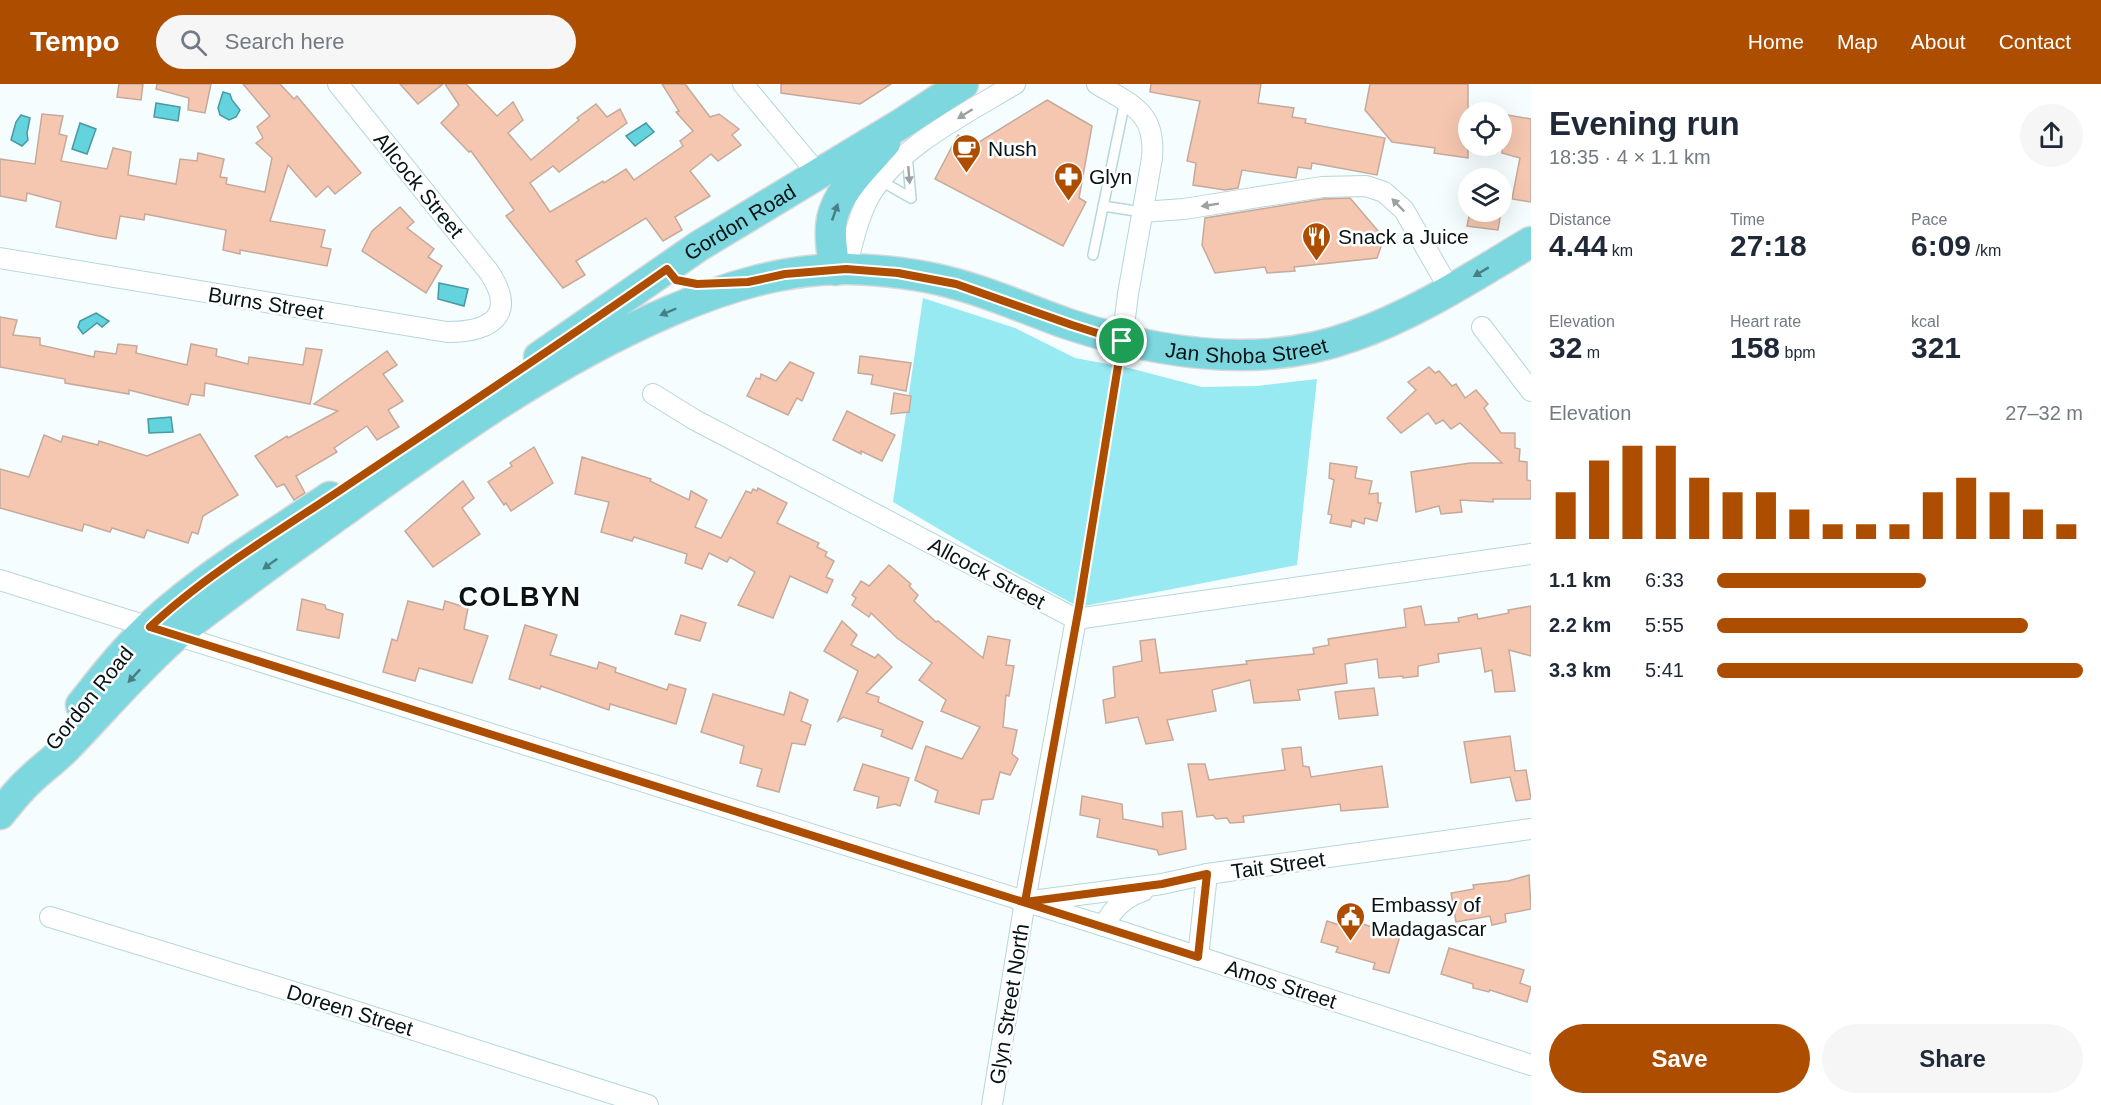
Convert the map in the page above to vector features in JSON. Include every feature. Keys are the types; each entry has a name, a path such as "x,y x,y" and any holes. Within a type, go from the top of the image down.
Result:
{"main road":[{"name":"Gordon Road","path":"162,631 189,594 272,536 580,330 699,246 818,174 904,138 963,84"},
{"path":"841,269 832,254 832,217 838,203 855,178 904,138"},
{"name":"Jan Shoba Street","path":"449,438 550,372 599,344 682,306 748,282 785,274 841,269 898,273 956,284 1122,341 1167,349 1245,356 1314,347 1352,337 1450,290 1531,242"},
{"path":"667,269 676,280 688,284 748,282"},
{"name":"Gordon Road","path":"0,814 30,779 44,753 72,715 133,643 162,631 291,549 449,438"}],"street":[{"name":"Allcock Street","path":"338,84 499,286"},
{"path":"743,84 818,174"},
{"name":"Gordon Road","path":"841,269 869,197 881,181 904,138 1015,84"},
{"path":"1112,91 1143,116 1152,136 1152,158 1122,341"},
{"path":"1142,212 1185,209 1322,187 1366,186 1384,192 1404,210 1450,290"},
{"name":"Burns Street","path":"0,258 447,332 480,329 488,324 499,313 502,296 499,286"},
{"path":"1482,327 1531,391"},
{"name":"Allcock Street","path":"653,394 695,420 1076,619"},
{"path":"1076,619 1531,554"},
{"name":"Amos Street","path":"0,580 1104,926 1531,1065"},
{"name":"Glyn Street North","path":"992,1105 1025,902 1076,619"},
{"name":"Tait Street","path":"1025,902 1531,829"},
{"path":"1198,957 1207,874"},
{"path":"1104,926 1112,912 1126,898 1162,884"},
{"name":"Doreen Street","path":"50,917 648,1105"}],"lane":[{"path":"1093,255 1103,206 1112,91"},
{"path":"881,181 911,198 904,138"},
{"path":"1103,206 1142,212"}],"path":[{"path":"1076,619 1122,341"}],"shaded area":[{"path":"223,92 230,94 240,110 236,117 229,120 220,115 218,108"},
{"path":"156,103 180,107 178,121 154,117"},
{"path":"21,115 30,118 28,140 22,146 11,140 16,122"},
{"path":"80,123 96,129 87,154 72,149"},
{"path":"646,123 654,132 635,146 626,136"},
{"path":"439,283 468,289 464,306 438,299"},
{"path":"923,298 1015,328 1075,358 1129,368 1202,387 1257,386 1317,379 1297,565 1079,607 983,555 893,502"},
{"path":"96,313 109,321 102,327 97,323 83,334 78,327 80,321"},
{"path":"171,417 173,432 149,433 148,419"}],"building":[{"path":"119,84 143,84 141,100 117,97"},
{"path":"157,84 211,84 205,113 188,110 189,98 156,89"},
{"path":"243,84 280,84 294,99 297,96 361,173 335,194 328,186 316,197 288,165 270,221 325,230 321,247 331,249 327,266 240,250 240,254 223,250 226,230 145,214 144,220 120,216 116,239 56,227 61,202 27,193 26,201 0,196 0,159 35,164 42,114 63,116 59,134 67,136 61,161 107,169 113,148 131,152 128,175 176,184 180,159 197,161 198,153 224,159 220,177 227,178 226,184 265,192 272,158 256,143 263,138 257,127 270,116"},
{"path":"400,84 443,84 418,104"},
{"path":"445,84 466,84 497,116 513,102 523,120 508,133 531,160 596,104 607,117 620,109 627,123 559,172 553,166 530,183 550,212 626,169 634,180 683,146 680,141 693,131 676,112 679,111 662,84 685,84 710,117 719,114 739,129 732,135 741,145 718,161 711,154 690,171 710,196 675,217 682,230 663,241 646,218 576,261 585,275 563,288 506,216 514,210 471,151 469,152 441,123 459,105"},
{"path":"781,84 891,84 860,104 781,93"},
{"path":"1151,84 1261,84 1258,103 1294,108 1292,117 1306,119 1305,123 1385,138 1377,175 1312,163 1311,169 1298,167 1296,178 1242,170 1238,188 1225,190 1193,185 1196,163 1187,161 1200,101 1150,92"},
{"path":"1370,84 1468,84 1468,102 1458,102 1458,156 1468,156 1468,158 1434,153 1435,148 1392,142 1365,110"},
{"path":"1047,100 1092,126 1079,198 1086,202 1063,246 935,179 958,135 976,144"},
{"path":"1512,116 1531,119 1531,202 1512,199 1520,158 1512,156"},
{"path":"1350,198 1384,238 1377,258 1294,267 1295,271 1267,273 1265,267 1215,273 1202,245 1205,218 1323,199"},
{"path":"400,207 414,222 407,228 434,249 428,257 442,266 426,293 362,251 372,231"},
{"path":"1468,222 1499,222 1498,230 1467,226"},
{"path":"0,317 17,320 13,335 40,338 40,345 94,357 95,351 116,354 118,344 137,346 136,353 187,365 191,344 217,349 216,356 248,364 249,357 303,365 306,348 322,350 310,404 205,383 204,396 191,394 188,405 129,390 129,394 65,383 65,379 0,367"},
{"path":"387,351 397,365 383,374 403,401 388,410 399,427 377,440 367,426 334,448 337,452 296,476 305,493 294,500 284,484 277,487 255,456 287,436 288,438 338,411 314,404"},
{"path":"860,356 911,363 906,391 871,384 873,375 858,373"},
{"path":"790,362 814,373 802,401 797,398 788,415 747,396 756,378 760,379 761,374 776,381"},
{"path":"1429,367 1435,373 1439,371 1452,386 1456,384 1465,398 1476,390 1488,404 1484,408 1501,433 1515,433 1515,448 1520,449 1519,461 1527,462 1527,480 1531,481 1531,499 1493,499 1493,502 1460,500 1462,512 1441,514 1439,506 1416,512 1411,472 1470,463 1502,463 1460,423 1451,429 1443,420 1436,424 1428,413 1401,433 1387,418 1416,390 1408,382"},
{"path":"894,393 911,396 909,412 891,414"},
{"path":"847,411 895,435 882,461 861,451 861,454 833,440"},
{"path":"200,434 238,495 203,516 198,534 192,532 188,543 147,530 144,538 112,528 110,532 84,524 82,531 0,508 0,469 29,477 44,435 61,442 63,436 98,445 99,441 147,456"},
{"path":"534,447 553,483 511,511 488,482"},
{"path":"582,457 651,479 650,481 689,500 691,491 707,500 695,527 721,538 746,491 751,493 753,489 757,491 758,488 787,503 777,523 819,543 817,547 827,552 825,556 834,561 826,577 833,580 827,593 790,576 773,618 738,605 755,572 730,557 727,562 709,553 702,569 685,563 687,554 634,537 632,541 601,532 609,502 575,494"},
{"path":"1330,463 1357,467 1355,478 1372,481 1369,494 1378,493 1378,503 1381,503 1377,521 1365,518 1364,524 1352,520 1351,527 1330,523 1332,515 1328,514 1334,480 1329,478"},
{"path":"463,481 474,498 462,508 480,534 433,567 405,531"},
{"path":"889,565 911,584 909,586 918,595 914,601 936,622 938,621 983,658 988,636 1010,640 1006,665 1014,666 1009,696 1006,695 1003,727 1017,730 1012,754 1018,759 1010,775 1000,772 993,799 982,800 979,814 935,802 938,791 915,780 926,746 962,759 980,727 941,711 946,700 919,680 932,663 897,638 871,613 869,617 852,605 856,598 852,595 861,581 869,586"},
{"path":"302,599 325,605 326,609 343,614 339,638 297,630"},
{"path":"408,601 443,610 445,601 468,608 464,629 488,636 472,683 419,668 415,681 383,672 392,639 397,641"},
{"path":"1421,606 1425,625 1459,622 1458,618 1477,614 1478,619 1531,606 1531,656 1509,650 1515,691 1495,692 1492,670 1485,672 1481,648 1438,654 1439,662 1418,666 1418,676 1403,678 1403,676 1379,678 1377,659 1345,664 1347,683 1298,690 1300,700 1254,703 1250,680 1212,690 1216,711 1167,720 1173,740 1146,744 1138,717 1106,723 1103,700 1115,697 1113,667 1142,661 1140,641 1155,639 1160,673 1247,664 1246,661 1314,654 1313,648 1329,645 1328,639 1406,627 1404,609"},
{"path":"681,615 706,623 700,641 675,634"},
{"path":"842,621 857,635 851,645 875,658 878,654 892,667 866,693 879,697 878,702 923,722 912,749 881,736 883,730 843,717 838,721 858,671 824,651"},
{"path":"525,625 557,635 550,655 597,669 599,662 616,668 615,672 667,690 669,684 686,689 676,724 610,704 609,710 541,686 540,689 509,679"},
{"path":"1374,688 1378,715 1339,719 1335,692"},
{"path":"790,692 808,700 801,721 811,725 805,745 792,743 779,792 757,786 762,769 740,763 744,746 701,732 713,694 784,715"},
{"path":"1510,736 1515,771 1526,770 1531,799 1516,801 1510,777 1471,783 1464,742"},
{"path":"1301,747 1303,766 1309,767 1311,777 1382,766 1388,807 1341,811 1340,804 1243,816 1244,822 1230,823 1227,818 1216,819 1213,815 1197,817 1188,764 1205,764 1209,780 1285,770 1282,749"},
{"path":"863,764 909,778 900,806 895,804 877,808 879,797 854,790"},
{"path":"1082,796 1122,804 1123,819 1163,827 1162,813 1182,811 1186,849 1159,855 1157,850 1097,837 1100,819 1080,815"},
{"path":"1529,875 1531,909 1505,914 1506,922 1492,925 1490,916 1456,922 1451,893 1474,889 1473,885 1508,881"},
{"path":"1327,921 1349,928 1352,924 1363,924 1400,936 1389,973 1373,969 1375,963 1336,952 1338,947 1321,942"},
{"path":"1449,948 1524,970 1520,983 1531,987 1527,1002 1490,990 1489,992 1473,988 1473,984 1441,974"}],"place":[{"name":"Nush","path":"967,174"},
{"name":"Glyn","path":"1068,202"},
{"name":"Snack a Juice","path":"1317,262"},
{"name":"Embassy of Madagascar","path":"1350,942"}],"district":[{"name":"COLBYN","path":"520,597"}],"route":[{"path":"667,269 676,280 688,284 748,282 785,274 846,269 921,276 956,284 1122,341 1079,607 1025,902 1162,884 1207,874 1198,957 150,627 189,594 281,530 580,330 667,269"}]}
